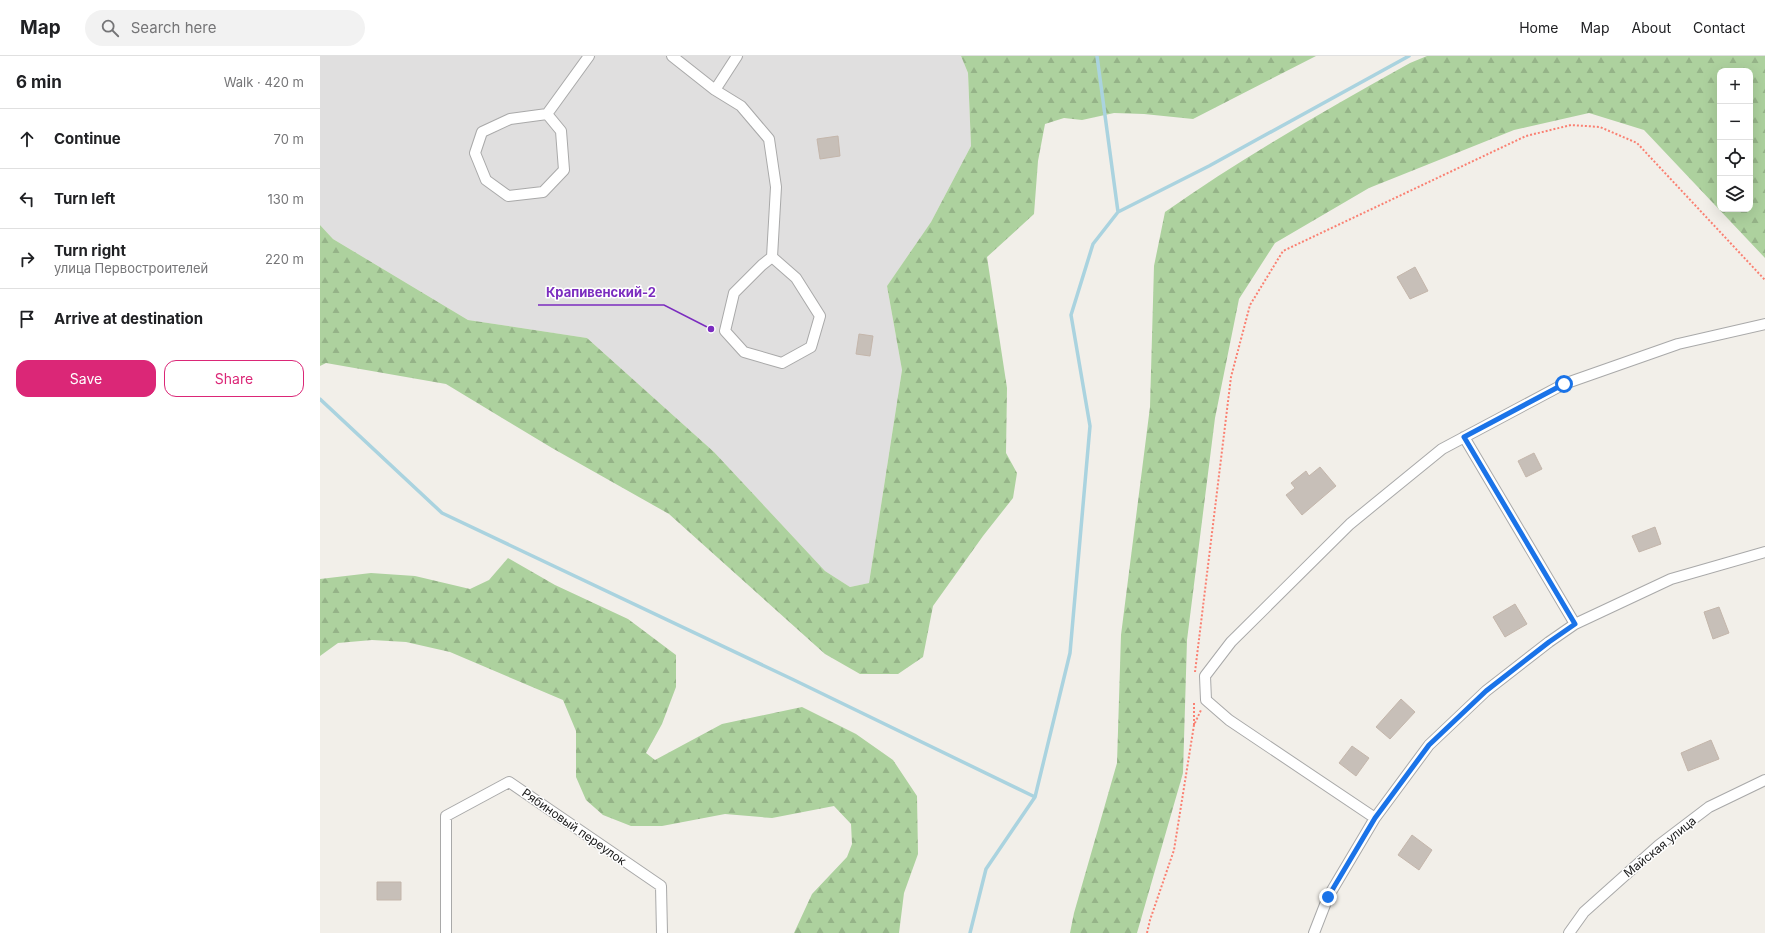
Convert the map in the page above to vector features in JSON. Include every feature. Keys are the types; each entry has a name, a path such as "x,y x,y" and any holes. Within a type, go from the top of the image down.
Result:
{"street":[{"path":"547,114 562,131 564,170 543,192 508,196 486,180 475,153 482,132 510,119 547,114 589,56"},
{"path":"672,56 715,90 741,106 769,139 776,187 772,257 734,293 726,331 744,352 782,363 811,348 820,316 796,278 772,257"},
{"path":"715,90 737,56"},
{"path":"1375,818 1229,720 1206,700 1206,676 1231,642 1350,524 1442,448 1564,384 1678,344 1765,324"},
{"path":"1464,437 1575,624"},
{"path":"1314,933 1328,897 1375,818 1429,745 1486,691 1549,642 1575,624 1671,580 1765,552"},
{"name":"Майская улица","path":"1569,933 1584,912 1659,845 1709,807 1765,780"},
{"name":"Рябиновый переулок","path":"446,933 446,816 509,782 661,886 662,933"}],"path":[{"path":"1195,679 1195,663 1231,377 1250,305 1283,251 1526,136 1571,125 1600,127 1637,143 1765,280"},
{"path":"1147,933 1174,850 1194,725 1195,694"},
{"path":"1194,725 1206,700"}],"shaded area":[{"path":"320,56 961,56 968,73 971,146 931,222 887,286 902,370 869,583 850,587 825,571 714,452 587,338 468,320 333,239 320,225"}],"green space":[{"path":"961,56 1316,56 1193,119 1144,114 1114,113 1082,120 1064,118 1045,124 1038,161 1034,214 987,257 1007,388 1006,453 1017,473 1013,498 983,536 933,606 923,657 898,674 860,674 825,654 669,514 552,448 446,384 326,363 320,366 320,225 333,239 468,320 587,338 714,452 825,571 850,587 869,583 902,370 887,286 931,222 971,146 968,73"},
{"path":"1427,56 1765,56 1765,258 1722,212 1753,212 1753,68 1717,68 1717,207 1644,130 1589,113 1514,130 1369,188 1275,243 1239,299 1215,418 1187,640 1183,773 1137,933 1070,933 1074,913 1117,763 1121,635 1150,407 1154,266 1165,212 1224,172 1316,116 1410,63"},
{"path":"508,558 555,585 628,619 676,655 676,687 662,724 646,753 655,760 722,724 802,707 856,734 893,760 917,796 918,854 904,893 899,933 794,933 812,894 847,857 852,844 851,824 834,806 772,818 725,814 662,826 631,826 603,815 586,800 576,777 576,731 563,700 450,652 406,642 372,640 338,643 320,656 320,579 371,573 415,576 470,589 489,580"}],"building":[{"path":"838,136 840,156 820,159 817,139"},
{"path":"1415,267 1428,291 1410,299 1397,277"},
{"path":"859,334 873,336 870,356 856,354"},
{"path":"1534,453 1542,469 1526,477 1518,461"},
{"path":"1320,467 1336,486 1302,515 1286,495 1295,488 1291,483 1306,471 1309,476"},
{"path":"1655,527 1661,544 1639,552 1632,536"},
{"path":"1515,604 1527,624 1505,637 1493,617"},
{"path":"1719,607 1729,633 1713,639 1704,612"},
{"path":"1401,699 1415,712 1390,739 1376,727"},
{"path":"1711,740 1719,759 1688,771 1681,753"},
{"path":"1352,746 1369,758 1356,776 1339,763"},
{"path":"1412,835 1432,850 1419,870 1398,855"},
{"path":"377,882 401,882 401,900 377,900"}],"waterway":[{"path":"970,933 986,869 1035,797 1070,653 1090,426 1071,315 1093,244 1118,212 1097,56"},
{"path":"1118,212 1209,166 1409,56"},
{"path":"320,399 442,513 794,680 1035,797"}],"place":[{"name":"Крапивенский-2","path":"711,329"}],"route":[{"path":"1328,897 1375,818 1429,745 1486,691 1549,642 1575,624 1464,437 1564,384"}]}
